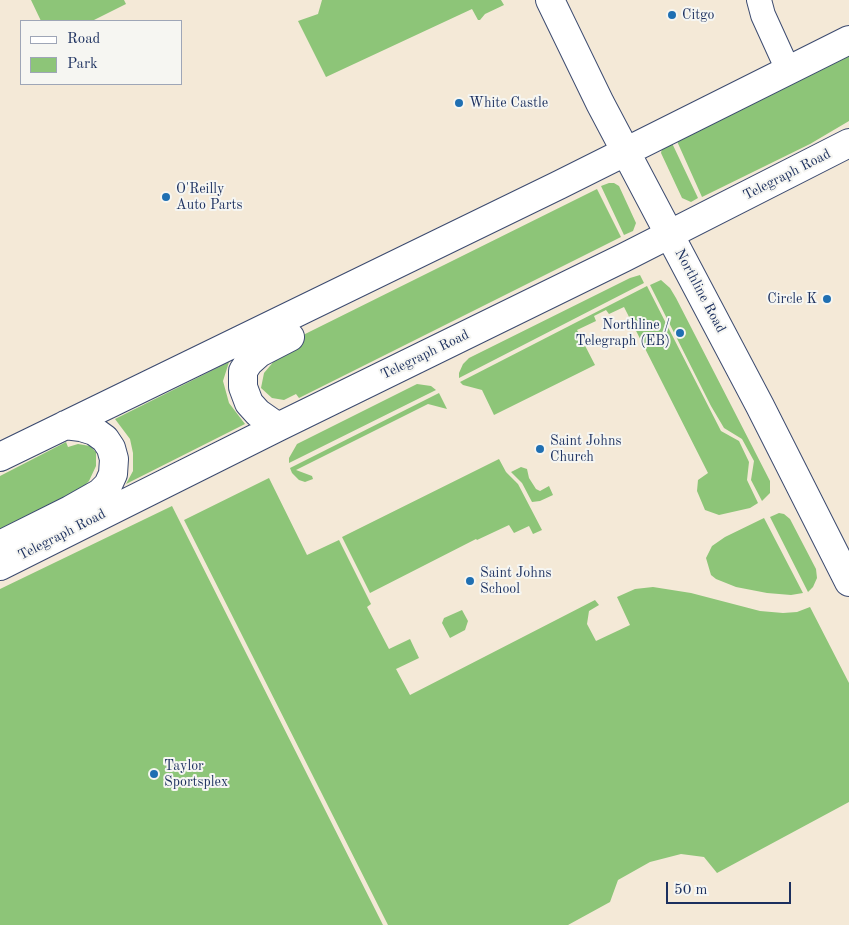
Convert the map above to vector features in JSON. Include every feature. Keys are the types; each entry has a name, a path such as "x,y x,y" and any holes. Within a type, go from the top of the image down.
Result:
{"main road":[{"name":"Northline Road","path":"550,0 600,103 760,406 849,582"},
{"path":"0,457 626,152 849,40"},
{"name":"Telegraph Road","path":"0,566 670,234 849,143"},
{"path":"278,427 253,408 243,387 243,371 254,357 533,213 571,179"},
{"path":"0,545 70,510 100,493 108,485 113,474 114,459 111,448 105,439 94,431 65,425"}],"street":[{"path":"759,0 763,15 788,70"}],"green space":[{"path":"31,0 124,0 126,4 94,20 41,20"},
{"path":"322,0 501,0 504,5 485,14 480,20 478,20 472,9 326,77 298,21 318,14"},
{"path":"849,53 849,121 810,144 702,197 676,139"},
{"path":"671,141 698,198 691,202 682,198 661,153 662,148"},
{"path":"609,183 619,186 636,223 633,231 624,235 601,186"},
{"path":"597,189 621,237 299,398 296,394 284,400 272,398 261,388 264,373 291,341"},
{"path":"640,275 644,283 459,378 463,364 469,358 630,278"},
{"path":"661,280 670,288 676,298 770,481 770,493 762,501 751,480 754,461 742,439 724,428 711,406 650,285"},
{"path":"647,286 721,431 739,441 749,462 747,480 758,503 750,508 719,515 705,510 697,491 698,480 708,473 624,307 609,314 606,310 594,316 596,321 577,330 595,365 494,415 482,390 463,385 460,382"},
{"path":"229,362 223,381 229,403 245,424 126,484 133,471 133,453 130,439 115,419"},
{"path":"417,384 431,386 436,390 289,463 289,458 297,444"},
{"path":"439,393 447,409 428,404 296,470 312,476 313,479 305,482 299,480 292,473 290,468"},
{"path":"66,442 68,447 78,444 90,446 96,452 96,466 89,481 77,494 0,537 0,476"},
{"path":"499,459 506,472 518,484 542,530 533,534 529,526 514,533 509,525 476,539 370,593 342,537"},
{"path":"521,467 527,469 529,478 536,489 540,491 549,486 553,495 540,501 532,502 522,483 511,472"},
{"path":"269,478 307,555 339,540 371,604 367,607 389,649 410,639 419,658 396,669 410,695 595,600 599,605 589,611 587,624 596,641 630,625 617,597 635,589 653,587 691,593 760,611 797,612 810,607 849,683 849,802 717,873 704,857 681,854 650,862 618,880 610,902 568,925 388,925 184,520"},
{"path":"172,506 383,925 0,925 0,589"},
{"path":"779,513 784,514 790,519 816,569 817,578 813,587 808,592 770,517"},
{"path":"764,518 803,593 791,595 767,593 736,587 711,575 706,558 712,546 725,537"},
{"path":"462,610 468,621 465,630 450,638 442,623 444,618"}],"place":[{"name":"Citgo","path":"672,15"},
{"name":"White Castle","path":"459,103"},
{"name":"O'Reilly Auto Parts","path":"166,197"},
{"name":"Circle K","path":"827,299"},
{"name":"Northline / Telegraph (EB)","path":"680,333"},
{"name":"Saint Johns Church","path":"540,449"},
{"name":"Saint Johns School","path":"470,581"},
{"name":"Taylor Sportsplex","path":"154,774"}]}
